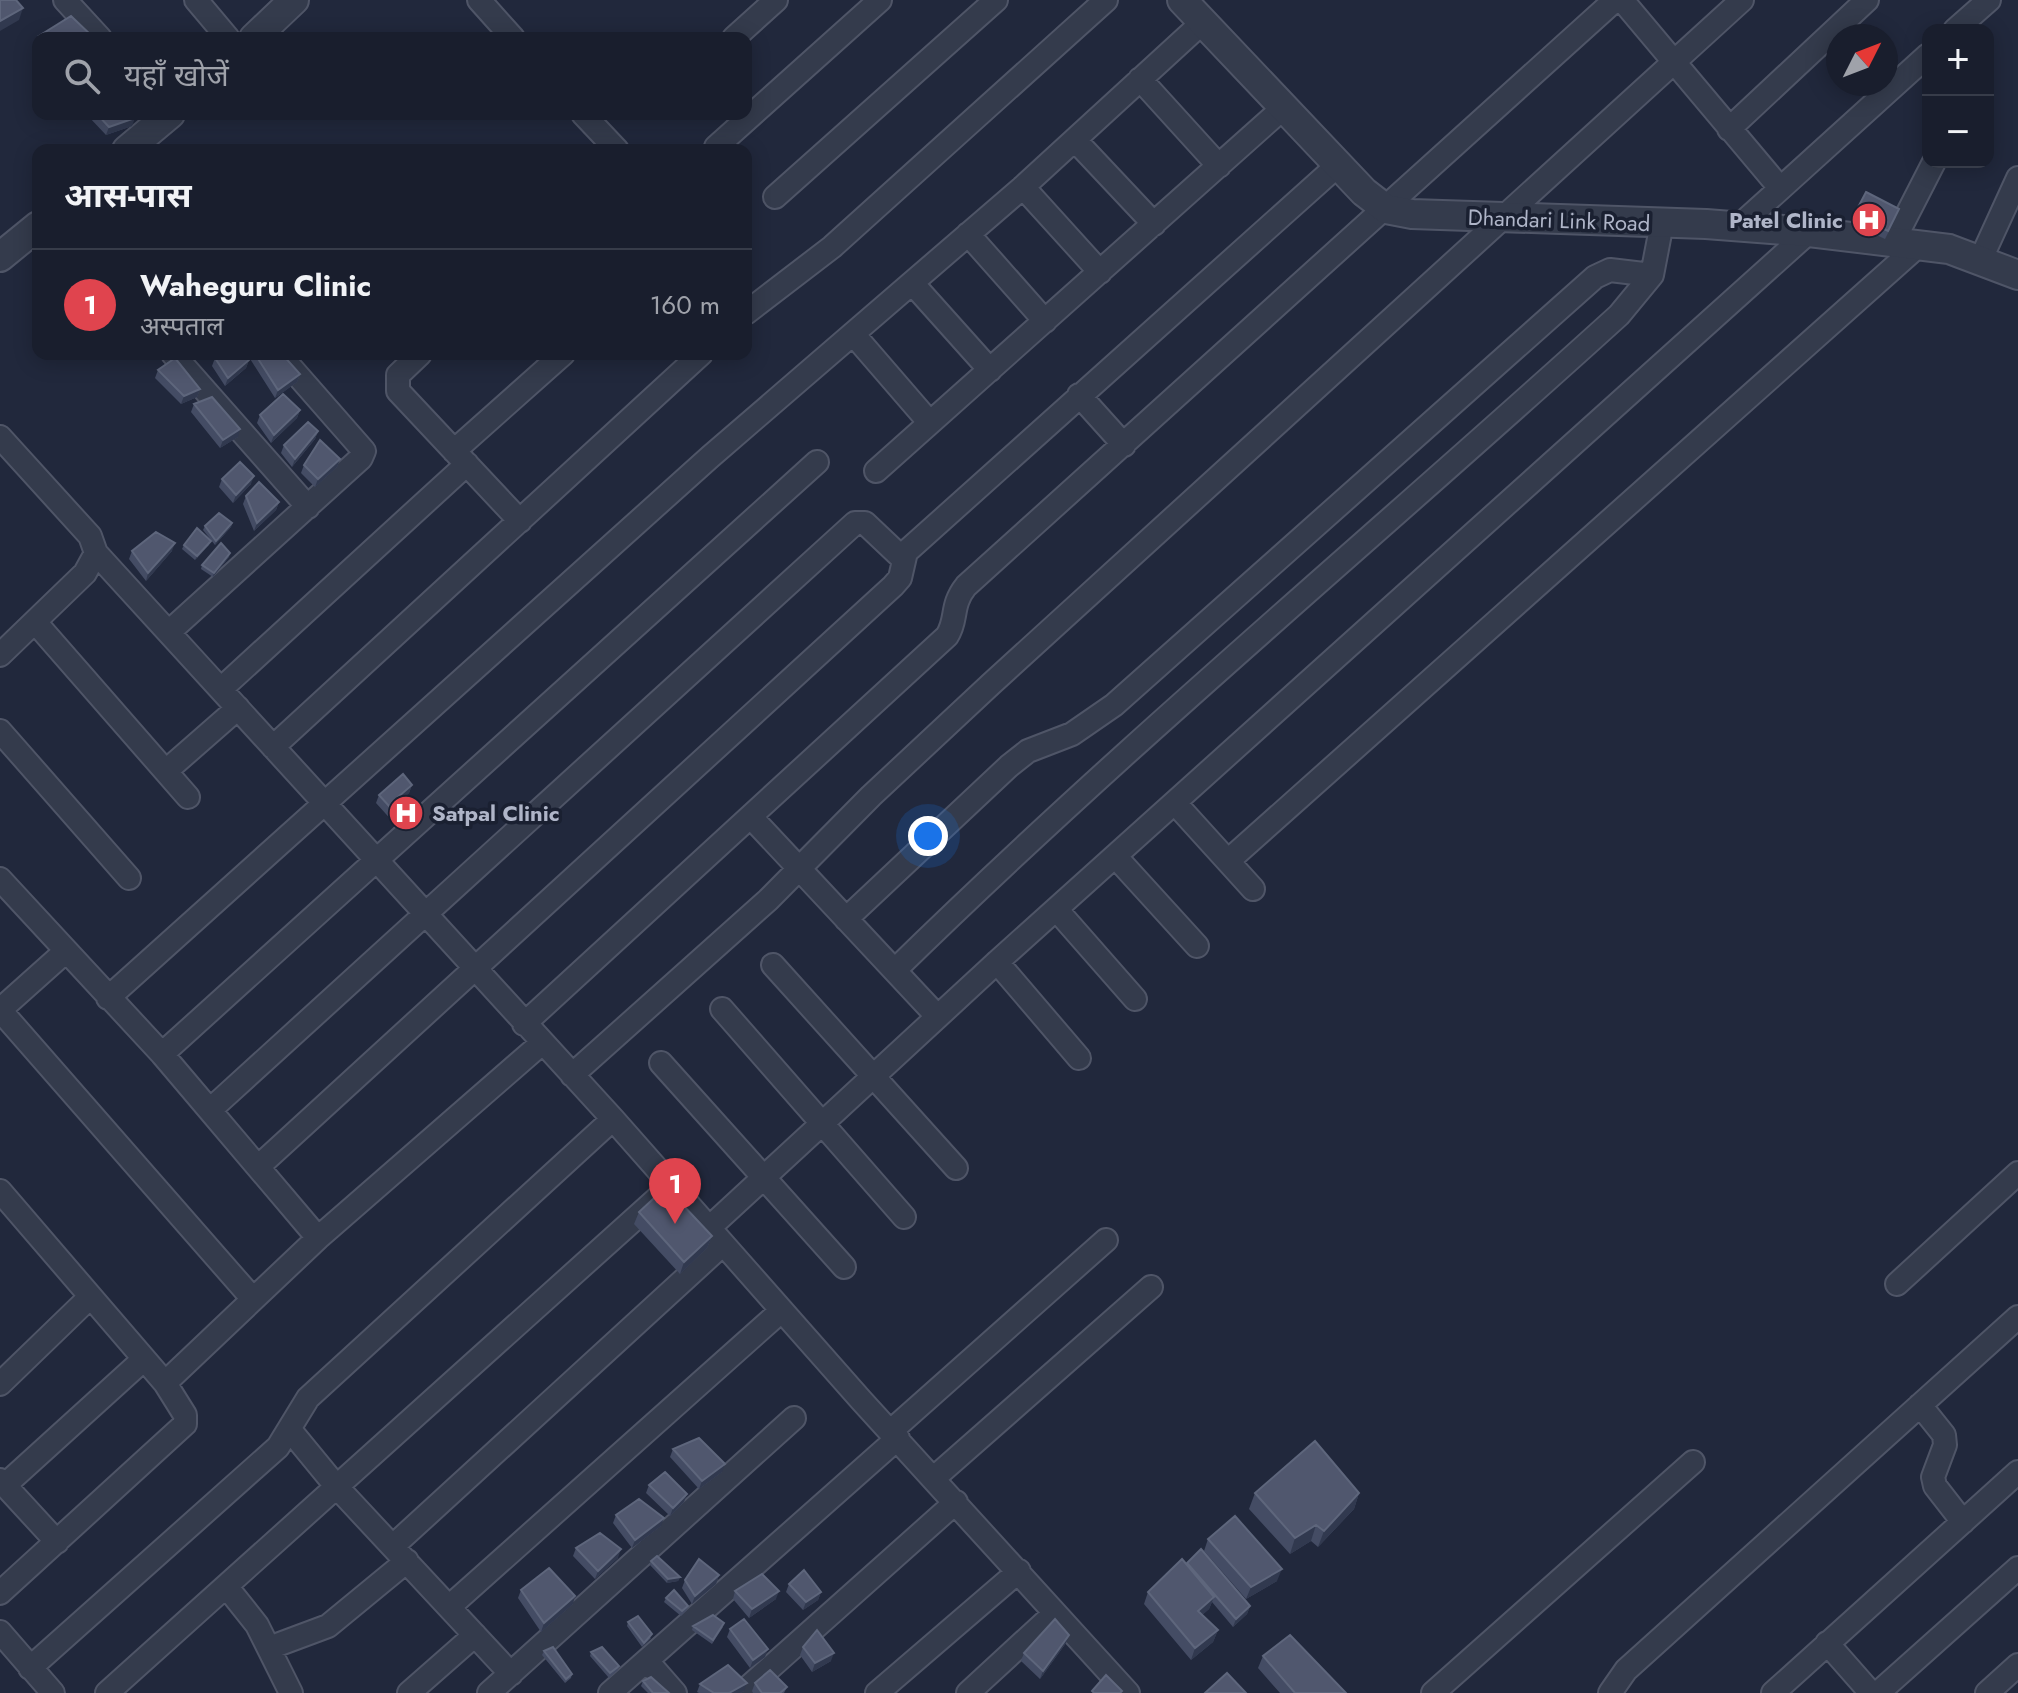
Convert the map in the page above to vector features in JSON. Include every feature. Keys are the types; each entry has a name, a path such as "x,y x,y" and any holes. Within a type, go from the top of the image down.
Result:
{"street":[{"path":"65,0 94,32"},
{"path":"196,0 223,32"},
{"path":"260,32 294,0"},
{"path":"479,0 508,32"},
{"path":"741,32 776,0"},
{"path":"752,115 880,0"},
{"path":"775,197 996,0"},
{"path":"752,302 832,247 1106,0"},
{"path":"1182,0 1282,109 1386,209"},
{"path":"524,1024 947,636 955,601 966,586 1615,0"},
{"path":"1622,0 1780,188"},
{"path":"572,1075 798,871 871,796 1002,674 1742,0"},
{"path":"1729,129 1867,0"},
{"path":"1962,24 1989,0"},
{"path":"108,998 720,447 913,284 1203,22"},
{"path":"1738,227 1922,60"},
{"path":"1140,79 1219,166"},
{"path":"876,471 1282,109"},
{"path":"134,144 163,120"},
{"path":"589,120 611,144"},
{"path":"719,144 746,120"},
{"path":"1075,140 1154,224"},
{"path":"259,1166 476,971 648,807 893,586 900,578 902,558 1079,395 1338,165"},
{"path":"1228,861 1906,243 1932,168"},
{"path":"1980,261 2018,178"},
{"path":"1023,187 1100,272"},
{"name":"Dhandari Link Road","path":"1386,209 1412,214 1809,232 1949,249 2018,275"},
{"path":"895,970 968,899 1197,690 1619,315 1652,275 1662,223"},
{"path":"0,257 32,231"},
{"path":"269,1648 328,1626 716,1236 764,1177 937,1016 1809,232"},
{"path":"968,234 1045,321"},
{"path":"846,919 1009,766 1028,751 1072,734 1114,705 1595,277 1610,270 1652,275"},
{"path":"913,284 990,370"},
{"path":"854,335 930,423"},
{"path":"178,360 308,507"},
{"path":"170,631 308,507 364,451 284,360"},
{"path":"414,360 398,375 398,391 520,521"},
{"path":"221,689 557,360"},
{"path":"273,747 694,360"},
{"path":"1079,395 1124,445"},
{"path":"0,437 90,536 96,553 613,1119 781,1311 1128,1693"},
{"path":"162,1054 817,462"},
{"path":"210,1110 855,523 865,523 902,558"},
{"path":"0,655 85,573 96,553"},
{"path":"36,623 188,797"},
{"path":"166,771 238,708"},
{"path":"0,731 129,878"},
{"path":"1175,803 1253,889"},
{"path":"751,817 798,871 937,1016"},
{"path":"1115,856 1197,946"},
{"path":"0,879 162,1054 318,1238"},
{"path":"1056,909 1135,999"},
{"path":"66,951 0,1010 252,1298"},
{"path":"997,962 1079,1058"},
{"path":"773,965 956,1168"},
{"path":"722,1009 904,1217"},
{"path":"165,1383 318,1238 542,1043"},
{"path":"661,1063 844,1267"},
{"path":"30,1668 278,1447 308,1398 613,1119"},
{"path":"1897,1284 2018,1173"},
{"path":"107,1693 670,1187"},
{"path":"0,1191 165,1383 185,1415 181,1431 0,1593"},
{"path":"610,1693 1106,1240"},
{"path":"934,1478 1151,1287"},
{"path":"0,1384 89,1298"},
{"path":"449,1607 781,1311"},
{"path":"1610,1693 1626,1670 2018,1317"},
{"path":"57,1542 2,1482 144,1359"},
{"path":"1920,1405 1944,1435 1945,1445 1933,1477 1935,1486 1963,1522"},
{"path":"489,1693 794,1418"},
{"path":"290,1430 336,1486 511,1674"},
{"path":"1433,1693 1693,1462"},
{"path":"1773,1693 2018,1472"},
{"path":"744,1691 956,1502"},
{"path":"1878,1693 2018,1568"},
{"path":"877,1693 1019,1571"},
{"path":"226,1586 252,1615 291,1693"},
{"path":"968,1693 1055,1613"},
{"path":"0,1632 53,1693"},
{"path":"409,1693 475,1635"},
{"path":"1827,1643 1871,1693"},
{"path":"647,1661 675,1693"},
{"path":"1987,1693 2018,1665"}],"building":[{"path":"0,0 16,0 23,8 0,21"},
{"path":"71,16 88,32 45,32"},
{"path":"103,120 129,120 109,127"},
{"path":"1866,192 1899,209 1888,231 1854,215"},
{"path":"177,360 200,389 184,396 158,370"},
{"path":"216,360 249,360 228,378"},
{"path":"259,360 287,360 300,374 278,390"},
{"path":"283,394 300,410 274,435 260,415"},
{"path":"212,397 240,429 223,440 194,404"},
{"path":"308,422 318,431 295,459 284,445"},
{"path":"320,440 340,459 318,479 304,465"},
{"path":"240,462 254,476 236,495 222,479"},
{"path":"259,482 279,502 257,523 246,496"},
{"path":"219,513 232,523 216,541 205,526"},
{"path":"197,528 211,541 197,556 184,545"},
{"path":"156,532 175,543 148,573 132,551"},
{"path":"221,543 230,553 214,573 202,565"},
{"path":"403,774 412,785 398,797 408,808 398,816 379,795"},
{"path":"666,1187 712,1236 684,1262 639,1212"},
{"path":"699,1438 725,1464 702,1481 673,1449"},
{"path":"1315,1441 1359,1493 1324,1531 1316,1525 1295,1538 1255,1493"},
{"path":"665,1472 687,1494 673,1508 649,1485"},
{"path":"639,1499 664,1518 635,1540 616,1515"},
{"path":"1235,1516 1282,1569 1251,1587 1208,1539"},
{"path":"600,1533 621,1549 598,1571 576,1548"},
{"path":"1201,1549 1250,1606 1236,1619 1187,1563"},
{"path":"657,1556 680,1577 668,1579 651,1561"},
{"path":"699,1559 719,1575 695,1596 685,1580"},
{"path":"1182,1559 1214,1597 1198,1611 1218,1630 1195,1648 1148,1592"},
{"path":"549,1568 575,1596 544,1623 521,1590"},
{"path":"804,1570 821,1592 806,1602 789,1584"},
{"path":"762,1574 779,1591 752,1609 735,1591"},
{"path":"674,1590 688,1606 682,1611 666,1598"},
{"path":"713,1615 724,1623 713,1640 693,1626"},
{"path":"638,1616 652,1634 644,1643 628,1622"},
{"path":"744,1619 768,1649 753,1660 730,1629"},
{"path":"1055,1619 1069,1635 1043,1671 1024,1653"},
{"path":"817,1630 834,1653 815,1663 803,1647"},
{"path":"1290,1635 1346,1693 1295,1693 1263,1656"},
{"path":"553,1647 572,1674 566,1679 544,1651"},
{"path":"602,1647 619,1666 610,1673 591,1652"},
{"path":"728,1665 747,1683 729,1693 714,1693 700,1684"},
{"path":"770,1670 787,1687 780,1693 762,1693 755,1683"},
{"path":"1227,1673 1246,1693 1205,1693"},
{"path":"1106,1675 1122,1691 1120,1693 1092,1691"},
{"path":"651,1677 669,1693 653,1693 643,1681"}],"place":[{"name":"Patel Clinic","path":"1869,220"},
{"name":"Satpal Clinic","path":"406,813"},
{"name":"Waheguru Clinic","path":"675,1224"}]}
